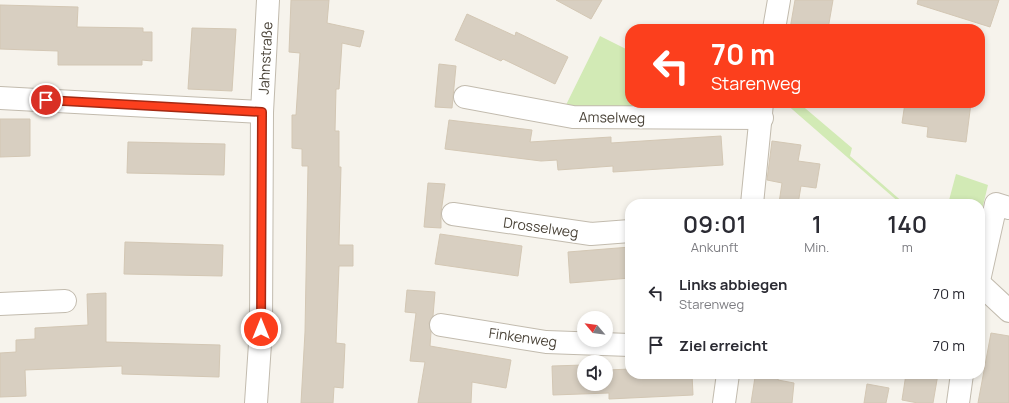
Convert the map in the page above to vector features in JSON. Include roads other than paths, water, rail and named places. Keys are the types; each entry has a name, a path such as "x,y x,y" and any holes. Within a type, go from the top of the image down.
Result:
{"street":[{"name":"Jahnstraße","path":"256,403 261,329 262,112 268,0"},
{"path":"775,24 779,0"},
{"name":"Amselweg","path":"465,97 573,117 762,111"},
{"path":"0,98 262,112"},
{"path":"753,199 762,111"},
{"path":"985,254 996,204 1009,208"},
{"name":"Drosselweg","path":"453,214 591,234 625,231"},
{"path":"985,288 1009,310"},
{"path":"0,304 65,301"},
{"name":"Finkenweg","path":"441,325 546,342 625,346"},
{"path":"724,403 727,379"},
{"path":"958,403 961,379"}]}
